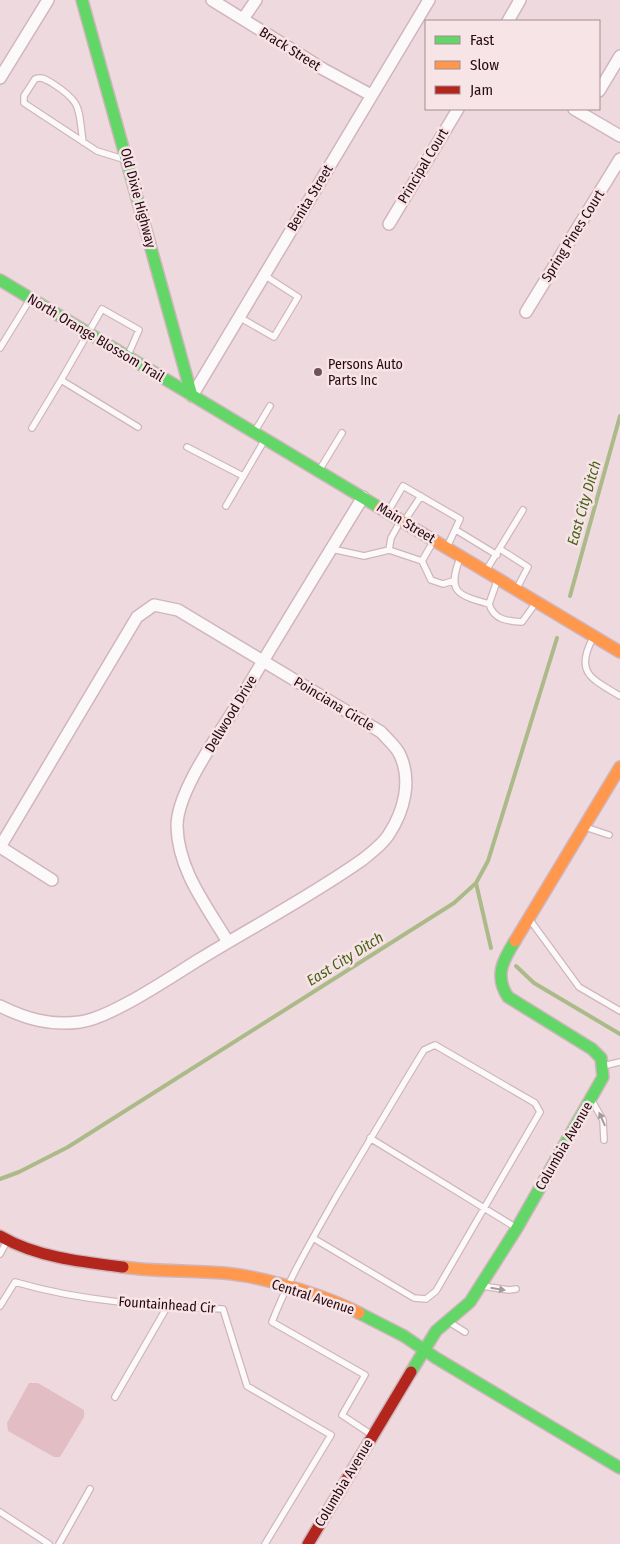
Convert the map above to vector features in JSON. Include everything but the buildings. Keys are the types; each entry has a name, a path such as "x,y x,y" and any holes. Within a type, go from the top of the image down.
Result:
{"street":[{"path":"0,78 48,0"},
{"name":"Old Dixie Highway","path":"82,0 192,396"},
{"name":"Brack Street","path":"212,0 323,69 371,95"},
{"path":"244,20 256,0"},
{"name":"Benita Street","path":"192,396 371,95 423,19 429,0"},
{"path":"509,20 520,0"},
{"path":"600,89 620,56"},
{"name":"Principal Court","path":"389,224 457,110"},
{"path":"587,112 620,136"},
{"name":"Spring Pines Court","path":"526,312 620,159"},
{"name":"North Orange Blossom Trail","path":"0,280 192,396"},
{"name":"Main Street","path":"192,396 620,652"},
{"name":"Dellwood Drive","path":"228,942 192,882 180,854 177,824 184,794 363,497"},
{"name":"Poinciana Circle","path":"0,847 137,617 154,605 178,610 263,661 381,732 400,753 406,786 404,802 389,835 376,848 316,890 116,1008 82,1022 51,1023 22,1017 0,1006"},
{"path":"603,1066 601,1058 592,1049 514,1002 503,990 499,978 500,966 620,767"},
{"path":"0,847 52,880"},
{"name":"Columbia Avenue","path":"308,1544 436,1331 447,1320 464,1309 517,1228 591,1100 603,1077 603,1066"},
{"name":"Central Avenue","path":"4,1238 17,1246 40,1253 90,1263 135,1269 225,1273 286,1286 339,1302 378,1320 424,1350 620,1468"}],"lane":[{"path":"83,142 78,108 73,97 44,78 35,79 24,96 24,103 83,142 97,151 128,160"},
{"path":"239,317 274,337 279,329 298,297 264,276"},
{"path":"0,348 30,299"},
{"path":"32,428 102,309 139,330 127,357"},
{"path":"61,380 138,427"},
{"path":"254,432 270,406"},
{"path":"319,471 342,432"},
{"path":"226,506 265,439"},
{"path":"187,447 243,476"},
{"path":"388,512 403,486 460,519 446,548"},
{"path":"389,550 391,538 420,496"},
{"path":"486,571 524,510"},
{"path":"456,530 528,567 516,589"},
{"path":"422,561 434,540"},
{"path":"332,549 364,556 389,550 422,561 431,580 443,584 453,581"},
{"path":"461,556 453,581 458,593 489,604 495,614 506,622 522,622 536,602"},
{"path":"489,604 497,578"},
{"path":"594,636 584,655 586,670 590,676 620,696"},
{"path":"583,827 609,835"},
{"path":"528,918 579,987 620,1012"},
{"path":"313,1238 414,1298 426,1299 436,1291 540,1112 535,1103 435,1045 424,1050 370,1138 313,1238 286,1286 272,1322 365,1375 342,1415 373,1435"},
{"path":"603,1066 620,1062"},
{"path":"591,1100 603,1120 604,1140"},
{"path":"370,1138 517,1228"},
{"path":"0,1254 4,1238"},
{"name":"Fountainhead Cir","path":"7,1294 15,1282 94,1300 167,1307 224,1309 247,1386 331,1435 265,1544"},
{"path":"480,1286 509,1290 516,1289"},
{"path":"0,1292 7,1294 0,1306"},
{"path":"115,1397 167,1307"},
{"path":"447,1320 465,1332"},
{"path":"59,1544 90,1489"},
{"path":"0,1512 49,1544"}],"shaded area":[{"path":"29,1383 38,1383 84,1410 84,1417 60,1457 54,1457 8,1431 7,1423"}],"waterway":[{"name":"East City Ditch","path":"570,596 620,416"},
{"name":"East City Ditch","path":"0,1179 19,1172 68,1147 454,903 476,883 488,861 557,638"},
{"path":"476,883 491,948"},
{"path":"516,966 534,983 620,1034"}],"traffic: fast":[{"path":"82,0 192,396"},
{"path":"0,280 380,508"},
{"path":"411,1372 436,1331 470,1302 517,1228 603,1077 601,1058 592,1049 508,997 501,982 501,975 504,962 515,941"},
{"path":"359,1313 404,1336 436,1358 620,1468"}],"traffic: slow":[{"path":"380,508 620,652"},
{"path":"515,941 620,767"},
{"path":"123,1267 223,1273 256,1278 311,1293 359,1313"}],"traffic: jam":[{"path":"0,1236 28,1249 59,1258 123,1267"},
{"path":"308,1544 411,1372"}],"place":[{"name":"Persons Auto Parts Inc","path":"318,372"}]}
